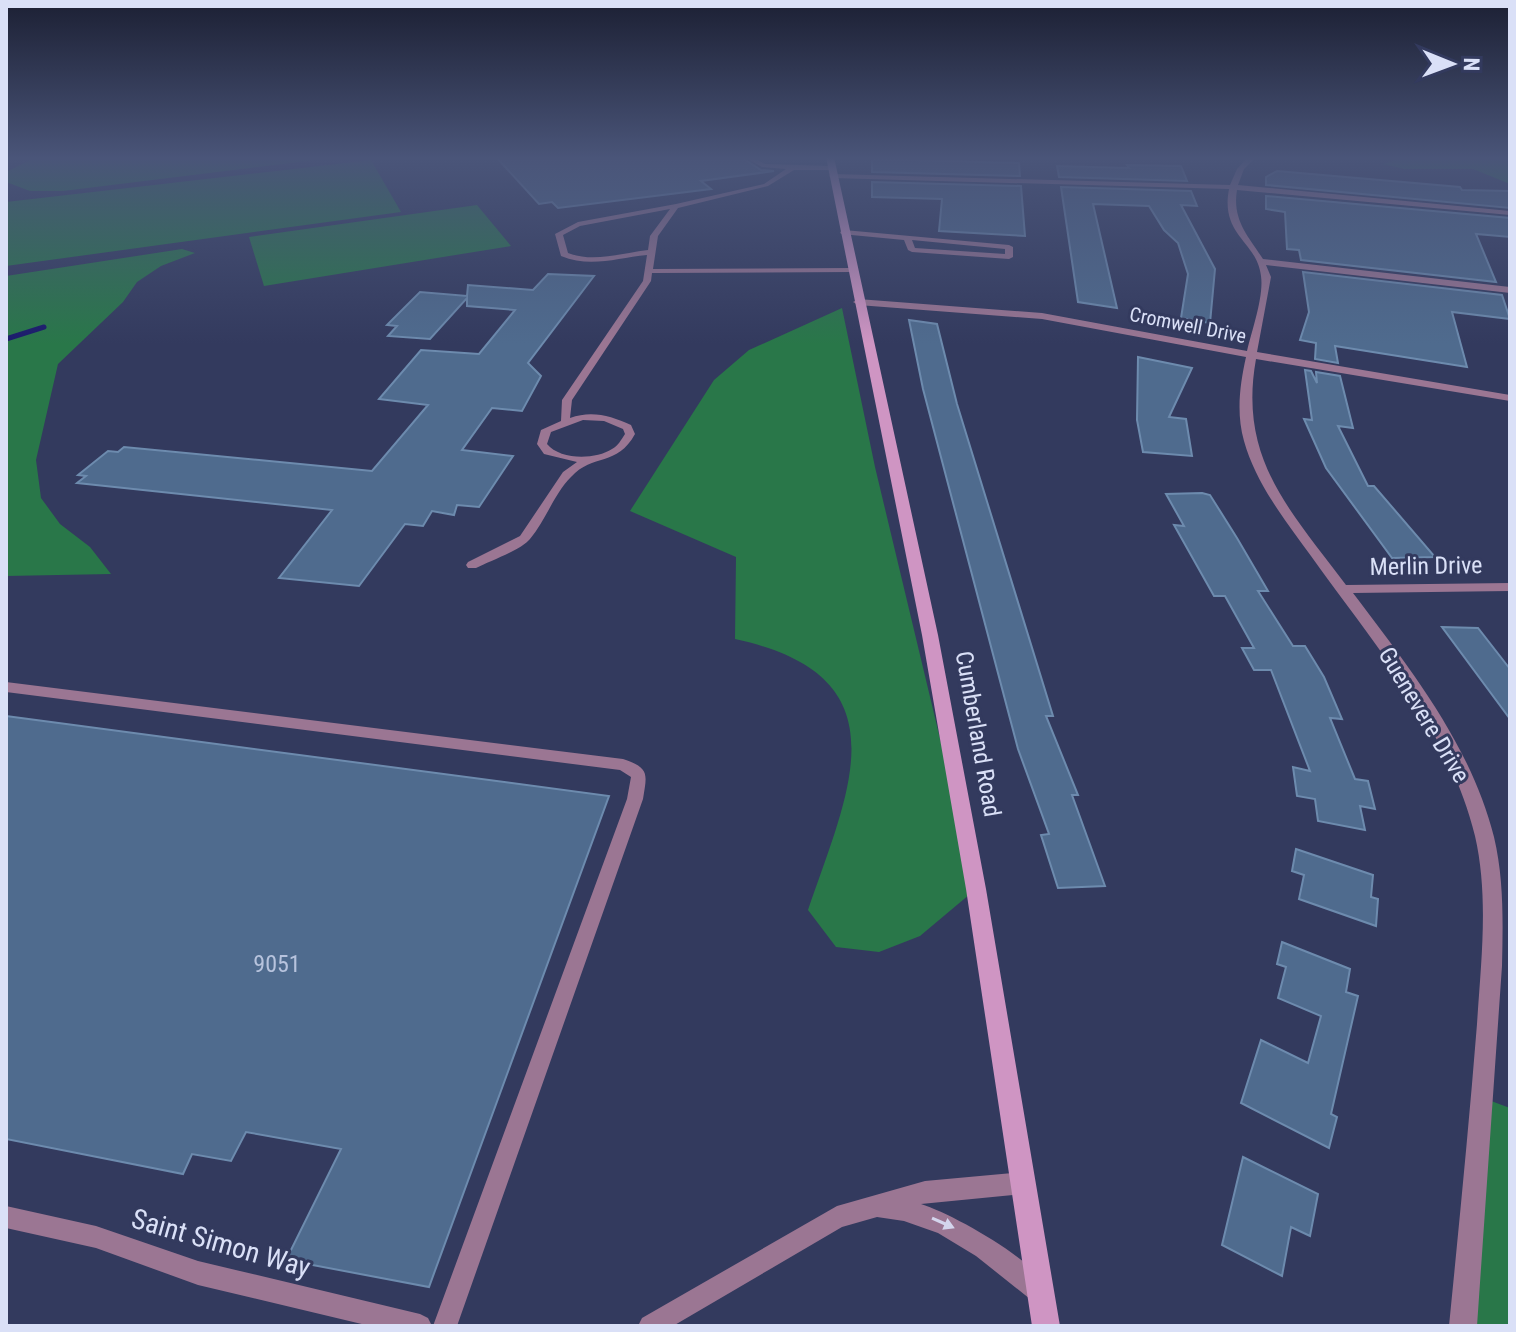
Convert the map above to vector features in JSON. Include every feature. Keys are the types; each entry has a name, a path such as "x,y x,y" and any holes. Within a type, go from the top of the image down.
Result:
{"main road":[{"name":"Cumberland Road","path":"842,219 930,635 976,889 1046,1326"}],"street":[{"path":"1234,219 1263,262 1510,290"},
{"name":"Guenevere Drive","path":"1263,262 1266,286 1245,419 1255,457 1301,532 1395,662 1462,771 1490,854 1495,895 1484,1082 1463,1326"},
{"name":"Cromwell Drive","path":"858,302 1013,312 1510,398"},
{"name":"Merlin Drive","path":"1342,589 1510,587"}],"lane":[{"path":"604,219 578,224 559,234 564,254 573,259 592,261 651,252"},
{"path":"565,420 567,400 647,281 654,236 666,219"},
{"path":"844,232 1009,247 1009,257 912,250 908,240"},
{"path":"650,271 852,270"},
{"path":"472,565 524,539 567,474 589,459 620,449 630,434 627,427 593,416 565,420 546,430 542,444 548,452 559,457 589,459"},
{"path":"6,687 623,765 639,774 635,799 445,1326"},
{"path":"650,1326 803,1235 868,1206 925,1192 1023,1183"},
{"path":"868,1206 918,1213 958,1230 982,1245 1041,1293"},
{"name":"Saint Simon Way","path":"6,1217 96,1237 198,1273 420,1326"}],"green space":[{"path":"6,219 349,219 6,266"},
{"path":"376,219 489,219 511,246 264,286 249,237"},
{"path":"182,249 195,253 161,266 137,282 123,302 58,364 36,460 41,498 60,524 90,547 111,574 6,576 6,276"},
{"path":"842,308 875,467 976,889 920,936 879,952 836,947 808,910 838,822 848,781 851,743 844,709 825,680 789,656 735,639 736,557 630,511 714,380 749,350"},
{"path":"1483,1098 1510,1108 1510,1326 1463,1326"}],"building":[{"path":"940,219 1024,219 1025,236 939,231"},
{"path":"1066,219 1096,219 1117,308 1078,302"},
{"path":"1157,219 1189,219 1215,269 1210,323 1181,318 1188,274 1178,243"},
{"path":"1285,219 1510,219 1510,237 1476,234 1496,282 1301,260 1299,250 1287,249"},
{"path":"1303,272 1502,295 1510,319 1452,312 1467,367 1335,346 1338,363 1315,359 1316,343 1300,340 1309,312"},
{"path":"548,274 594,276 528,363 541,376 522,411 492,408 462,450 513,456 479,507 457,505 454,515 432,511 423,526 405,524 359,586 279,578 332,510 77,483 86,476 78,475 108,451 118,452 124,447 372,471 428,405 379,399 421,350 479,354 515,310 467,306 467,298 430,339 388,336 397,326 387,325 420,292 467,296 468,285 533,290"},
{"path":"909,320 937,324 957,404 1053,716 1046,716 1078,795 1072,795 1105,886 1058,888 1041,835 1049,834 1018,749 923,389"},
{"path":"1138,357 1192,368 1169,417 1186,419 1192,456 1143,452 1137,420"},
{"path":"1305,370 1311,371 1317,383 1316,372 1340,376 1353,428 1338,426 1368,486 1374,486 1435,557 1392,558 1326,468 1304,419 1312,420"},
{"path":"1166,494 1210,495 1237,538 1268,591 1258,591 1293,646 1305,646 1324,677 1342,719 1330,718 1355,779 1368,781 1375,809 1360,806 1365,830 1318,821 1315,799 1297,796 1293,767 1310,771 1271,670 1254,670 1242,648 1254,648 1225,596 1214,596 1174,525 1184,526"},
{"path":"1442,627 1478,628 1510,669 1510,719"},
{"path":"6,716 609,796 429,1287 286,1260 341,1149 246,1132 231,1161 192,1154 183,1174 6,1139"},
{"path":"1296,849 1373,875 1371,897 1378,899 1376,926 1299,899 1304,875 1292,871"},
{"path":"1282,942 1350,969 1346,992 1358,996 1331,1114 1337,1117 1329,1148 1241,1103 1261,1040 1308,1063 1321,1016 1278,998 1286,967 1277,964"},
{"path":"1243,1157 1318,1194 1310,1236 1291,1227 1282,1276 1222,1245"}],"waterway":[{"path":"6,339 44,327"}]}
